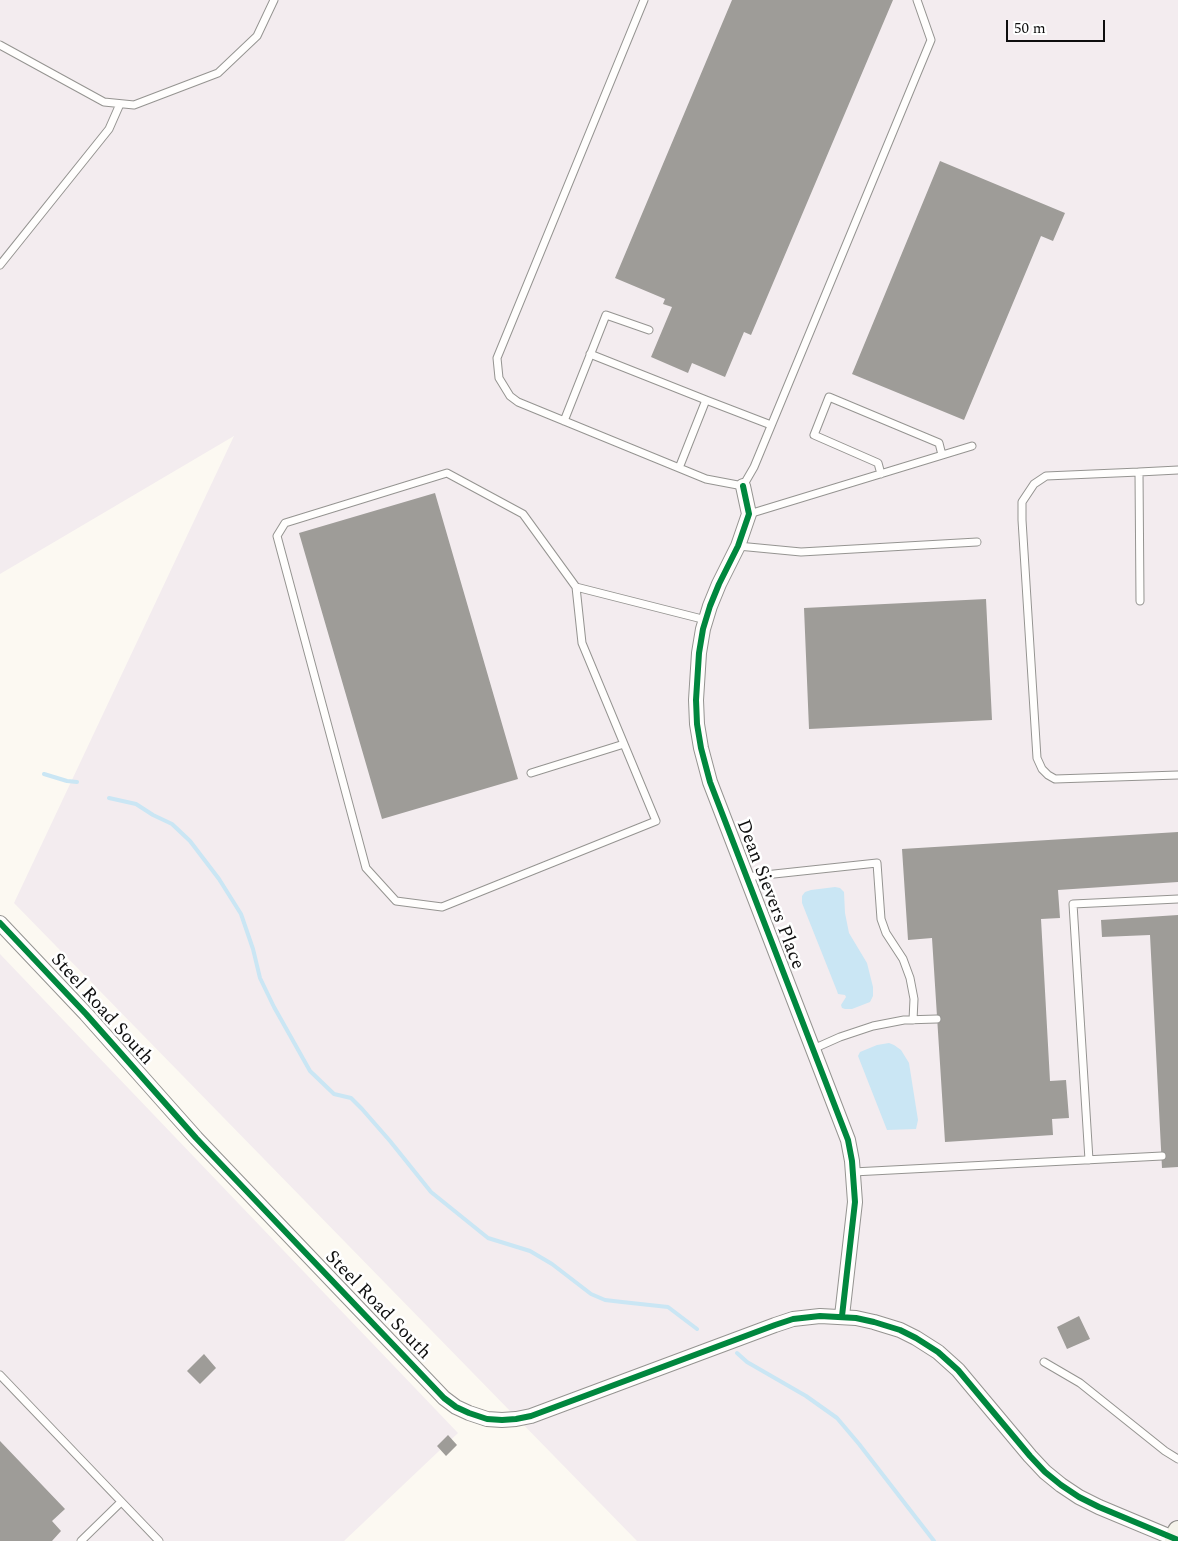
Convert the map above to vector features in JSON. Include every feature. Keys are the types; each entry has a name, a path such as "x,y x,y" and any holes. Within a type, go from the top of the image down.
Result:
{"street":[{"path":"743,486 749,514"},
{"name":"Dean Sievers Place","path":"749,514 738,546 719,584 706,620 696,676 700,740 710,782 848,1140 855,1202 842,1316"},
{"name":"Steel Road South","path":"1,925 86,1014 196,1138 444,1398 456,1407 487,1419 502,1420 531,1416 775,1324 820,1316 842,1316 874,1322 900,1330 938,1352 958,1370 1030,1456 1061,1485 1098,1507 1176,1538"}],"lane":[{"path":"0,45 104,102 134,105 218,73 257,36 274,0"},
{"path":"644,0 497,358 499,378 510,396 518,402 706,479 743,486 754,467 931,40 917,0"},
{"path":"0,265 109,129 120,104"},
{"path":"564,421 606,314 649,330"},
{"path":"590,354 771,425"},
{"path":"881,474 878,463 814,435 830,397 939,443 942,455"},
{"path":"679,468 706,400"},
{"path":"749,514 972,446"},
{"path":"1178,470 1046,476 1034,484 1022,502 1037,758 1042,770 1055,779 1178,775"},
{"path":"1139,472 1140,600"},
{"path":"447,473 523,514 576,587 582,643 656,821 442,907 396,901 366,868 278,536 285,523 447,473"},
{"path":"738,546 801,552 977,542"},
{"path":"576,587 706,620"},
{"path":"531,773 624,744"},
{"path":"746,877 877,862 882,924 903,958 910,978 914,999 913,1020"},
{"path":"1089,1160 1073,904 1178,899"},
{"path":"813,1050 858,1030 888,1023 937,1019"},
{"path":"853,1172 1162,1156"},
{"path":"1044,1362 1080,1383 1165,1451 1178,1459"},
{"path":"0,1375 159,1541"},
{"path":"81,1541 121,1502"}],"shaded area":[{"path":"0,0 1178,0 1178,1541 637,1541 14,903 234,436 0,574"},
{"path":"0,954 458,1433 344,1541 0,1541"}],"water":[{"path":"835,887 840,888 844,892 845,913 849,933 867,963 873,987 873,996 870,1002 852,1009 842,1008 841,1005 846,997 845,995 838,994 802,903 802,896 805,892"},
{"path":"889,1043 901,1050 909,1063 918,1120 916,1129 887,1130 858,1056 860,1052 877,1045"}],"building":[{"path":"732,0 893,0 751,335 744,332 725,377 692,363 688,373 651,357 672,307 663,304 665,299 615,278"},
{"path":"940,161 1065,213 1053,241 1041,236 964,420 852,374"},
{"path":"435,493 518,779 382,819 299,533"},
{"path":"986,599 992,720 809,729 804,608"},
{"path":"1178,832 1178,882 1058,890 1060,918 1041,919 1050,1081 1066,1080 1069,1118 1052,1119 1053,1135 945,1142 932,938 908,940 902,849"},
{"path":"1178,915 1178,1167 1162,1168 1150,935 1102,937 1101,920"},
{"path":"1079,1316 1090,1339 1067,1349 1057,1327"},
{"path":"204,1354 216,1368 200,1384 187,1371"},
{"path":"448,1435 457,1445 446,1456 437,1446"},
{"path":"0,1441 65,1509 52,1521 61,1531 52,1541 0,1541"}],"waterway":[{"path":"44,774 77,782"},
{"path":"109,798 136,804 172,824 190,841 219,879 241,914 253,949 260,978 310,1071 334,1094 351,1098 390,1141 431,1192 488,1238 530,1251 552,1264 591,1294 605,1300 668,1307 697,1329"},
{"path":"737,1353 747,1362 806,1396 837,1418 934,1541"}],"cycle path":[{"path":"743,486 749,514 738,546 710,606 703,629 699,653 696,700 697,724 710,782 848,1140 852,1161 855,1202 842,1316"},
{"path":"0,923 86,1014 196,1138 444,1398 456,1407 487,1419 502,1420 531,1416 793,1319 820,1316 856,1318 900,1330 938,1352 958,1370 1030,1456 1061,1485 1099,1507 1178,1540"}]}
